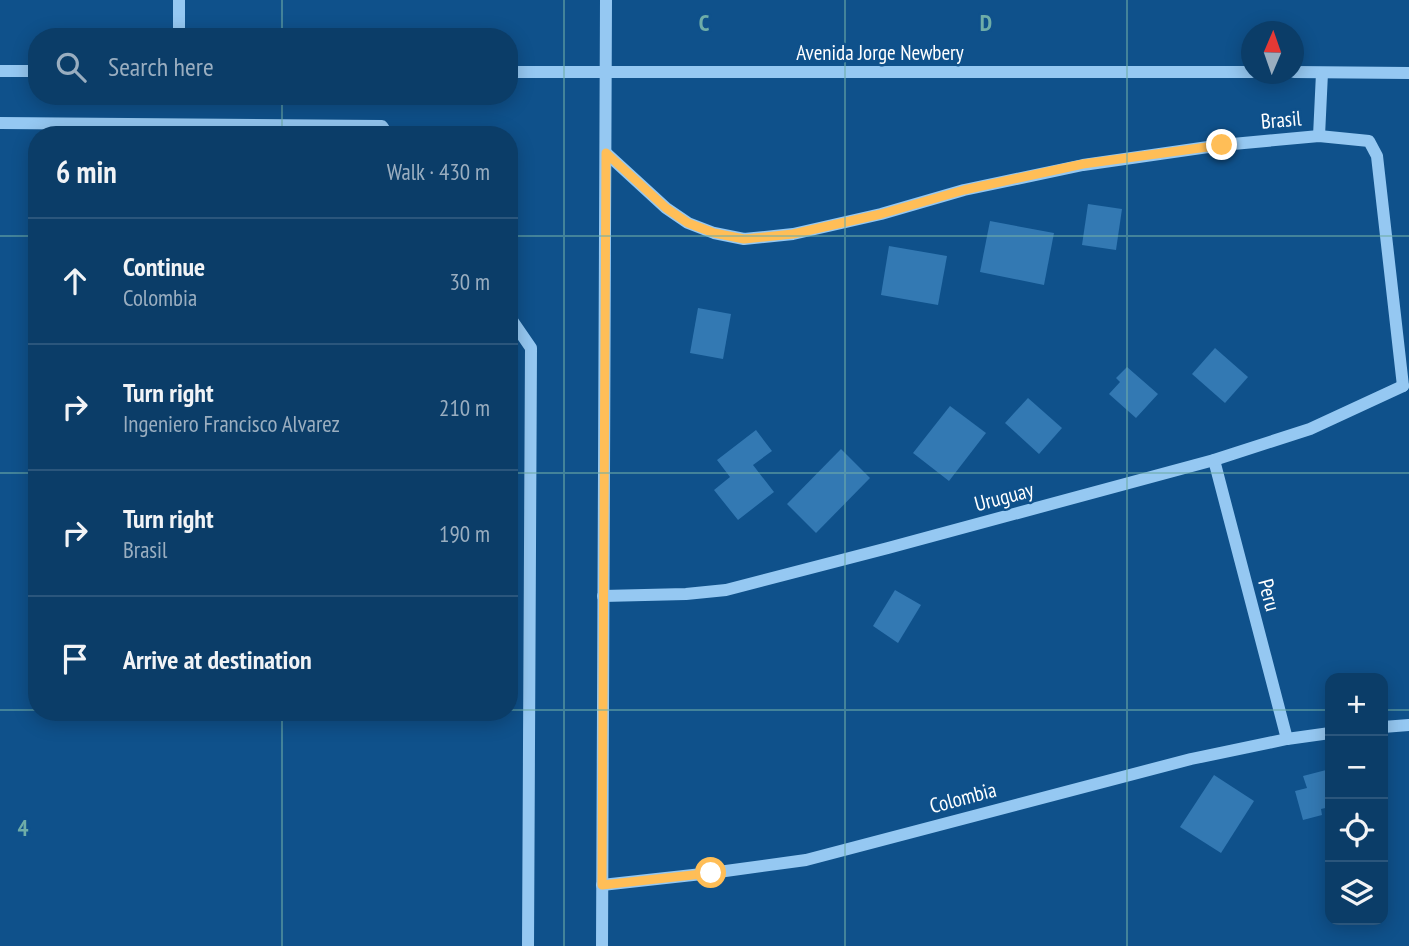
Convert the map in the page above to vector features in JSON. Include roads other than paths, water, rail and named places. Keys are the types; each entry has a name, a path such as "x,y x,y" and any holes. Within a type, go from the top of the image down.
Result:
{"street":[{"path":"179,0 179,28"},
{"path":"601,946 606,0"},
{"path":"0,71 28,71"},
{"name":"Avenida Jorge Newbery","path":"518,72 1241,72"},
{"path":"1304,72 1409,73"},
{"path":"1319,136 1322,72"},
{"path":"0,123 382,126"},
{"name":"Brasil","path":"606,153 666,208 688,223 714,233 744,239 793,234 881,214 964,190 1083,164 1222,145 1319,136 1369,141 1377,156 1406,387"},
{"path":"518,329 531,348 528,946"},
{"name":"Uruguay","path":"603,596 726,590 888,548 1214,460 1310,429 1406,387"},
{"name":"Peru","path":"1214,460 1287,739"},
{"path":"1388,727 1409,726"},
{"name":"Colombia","path":"602,885 806,860 1191,759 1325,734"}]}
